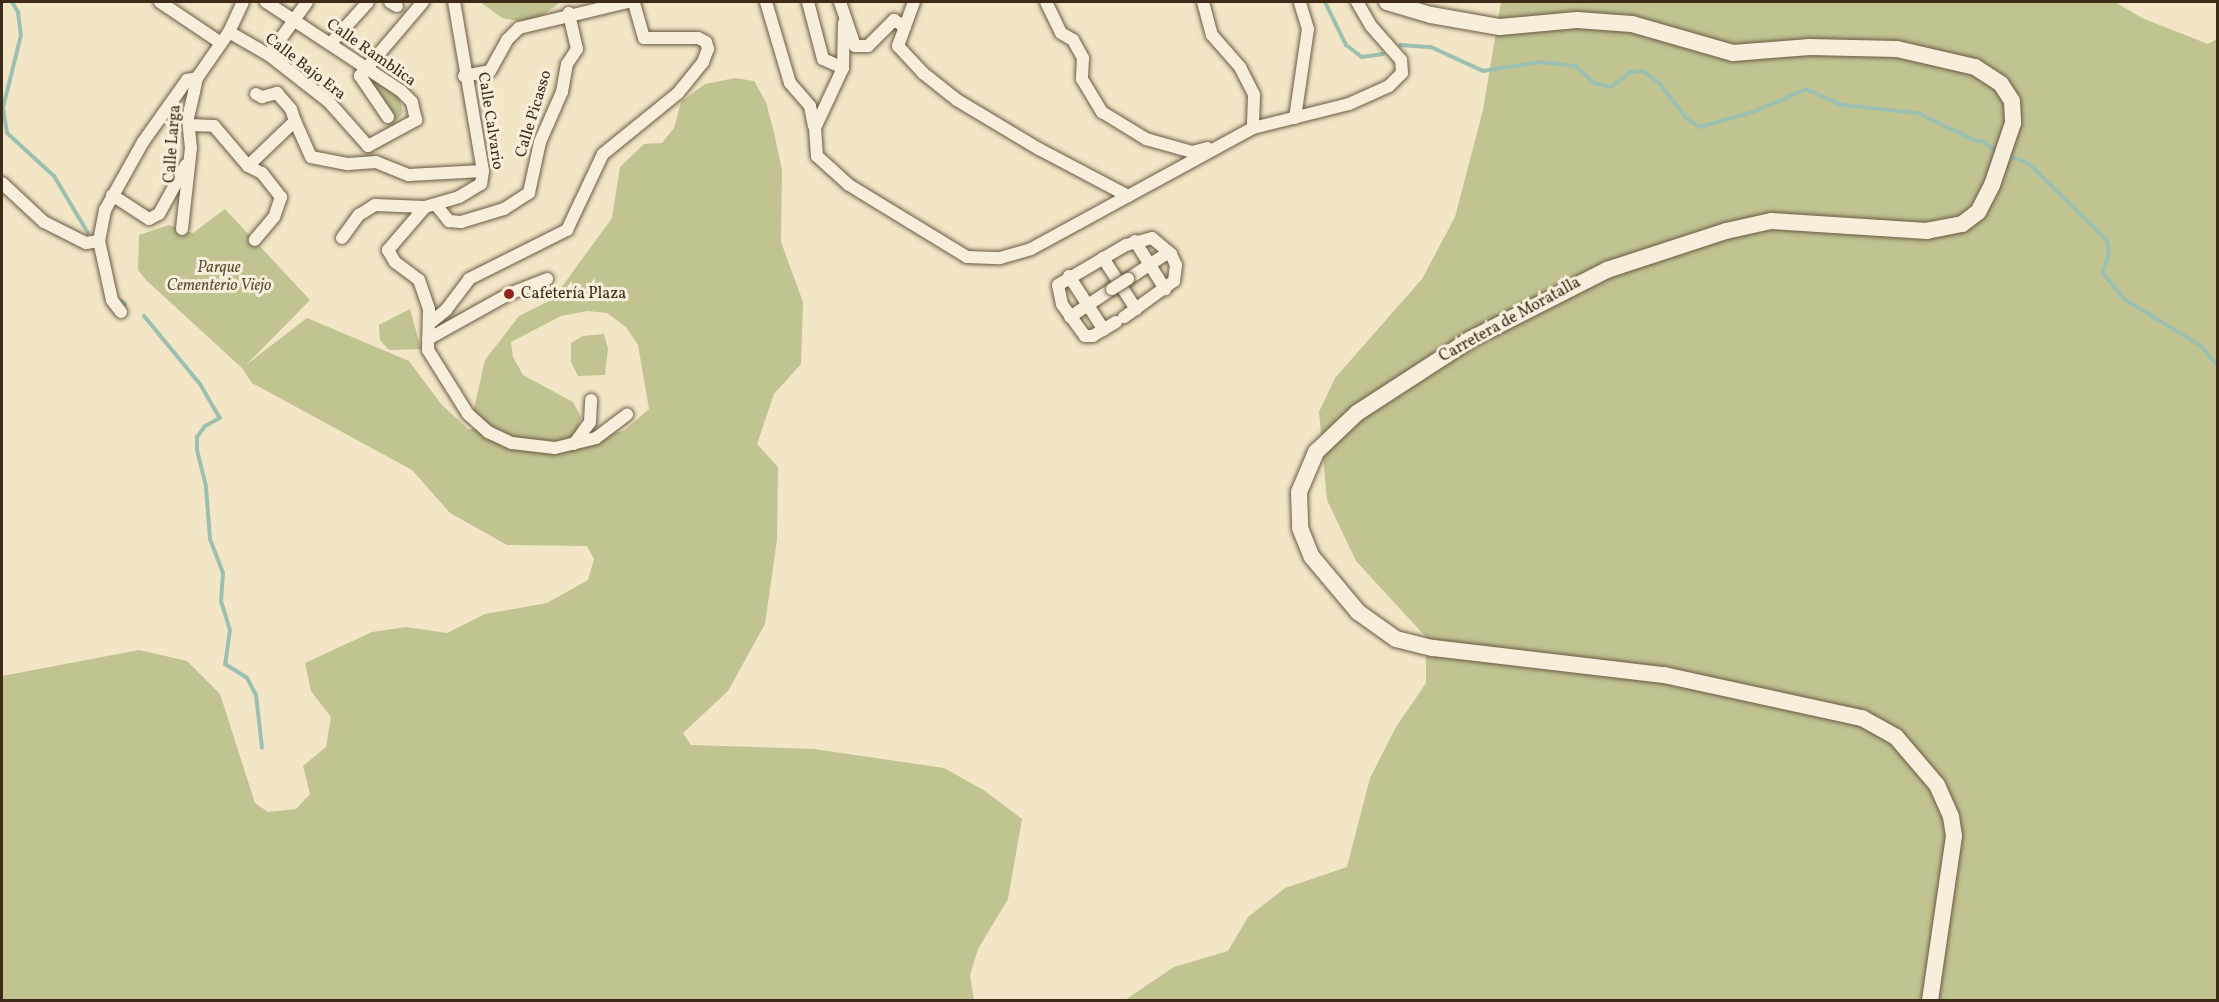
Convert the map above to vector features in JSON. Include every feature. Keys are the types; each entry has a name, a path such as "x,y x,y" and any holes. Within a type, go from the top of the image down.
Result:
{"main road":[{"name":"Carretera de Moratalla","path":"1387,2 1431,15 1500,27 1576,20 1612,21 1655,30 1733,53 1861,46 1929,55 1965,63 1992,76 2012,101 2013,123 1992,185 1978,212 1953,229 1912,231 1771,221 1675,247 1579,282 1471,339 1357,413 1327,439 1309,462 1298,505 1302,538 1323,572 1359,612 1396,639 1433,648 1664,675 1862,718 1896,737 1937,785 1951,817 1954,836 1930,1000"}],"street":[{"path":"160,2 221,43"},
{"name":"Calle Larga","path":"182,229 189,125 198,78 229,32 243,2"},
{"name":"Calle Ramblica","path":"266,2 331,43 365,70 401,91 412,102 416,120"},
{"path":"269,55 307,2"},
{"path":"331,43 368,2"},
{"path":"388,117 360,76 423,2"},
{"name":"Calle Calvario","path":"430,206 474,189 483,178 464,76 454,2"},
{"path":"464,76 490,71 507,40 519,28 588,6 627,2"},
{"path":"430,323 446,310 469,279 567,230 603,154 678,93 708,49 706,42 698,38 644,38 634,2"},
{"path":"766,2 790,83 810,106 815,128 817,156 849,186 967,257 1000,258 1031,249 1253,128 1296,118 1376,93 1402,73 1401,60 1371,26 1357,2"},
{"path":"808,2 823,59 843,68"},
{"path":"840,2 850,39 860,48 876,40 894,20 905,27"},
{"path":"914,2 898,46 923,73 957,100 1128,196"},
{"path":"1046,2 1061,33 1073,40 1083,58 1082,79 1102,112 1146,139 1192,152 1224,144"},
{"path":"1203,2 1212,35 1240,67 1254,95 1253,128"},
{"path":"1296,118 1308,29 1300,2"},
{"name":"Calle Picasso","path":"430,206 449,221 461,222 504,209 529,193 540,142 562,92 567,64 577,49 569,13"},
{"path":"815,128 843,68 844,23"},
{"name":"Calle Bajo Era","path":"229,32 269,55 329,102 368,146 416,120"},
{"path":"121,312 112,300 99,241 112,195 143,142 187,80 198,78"},
{"path":"256,94 262,98 277,93 291,109 311,157 348,164 376,162 409,176 483,171"},
{"path":"248,166 295,121"},
{"path":"189,125 214,126 248,166 262,173 281,196 274,217 255,240"},
{"path":"112,195 149,219 159,214 188,161"},
{"path":"2,183 44,222 86,243 99,241"},
{"path":"342,238 359,216 375,205 430,206"},
{"path":"430,206 388,250 395,262 419,280 430,323 428,339 431,359 468,414 488,432 512,443 536,447 573,445 596,438 627,415"},
{"path":"1152,238 1169,252 1177,273 1165,289 1104,330 1085,336 1070,317 1058,294 1058,285 1069,276 1135,241 1152,238"},
{"path":"1135,241 1165,289"},
{"path":"1070,317 1169,252"},
{"path":"1103,258 1136,309"},
{"path":"1069,276 1104,330"},
{"path":"428,339 509,294 547,279"},
{"path":"573,445 590,422 591,400"}],"green space":[{"path":"480,2 561,2 537,19 519,21 502,18"},
{"path":"1501,2 2115,2 2142,18 2208,44 2217,39 2217,1000 1125,1000 1174,967 1228,951 1248,917 1285,888 1347,867 1370,778 1396,727 1426,683 1426,637 1356,561 1327,500 1319,412 1335,378 1422,279 1455,217 1483,110"},
{"name":"Parque Cementerio Viejo","path":"735,78 754,81 766,102 782,170 781,242 803,302 801,364 774,394 757,444 778,467 777,540 765,624 728,691 683,733 691,745 814,749 944,768 985,791 1022,819 1008,899 978,949 970,975 974,1000 2,1000 2,676 139,650 187,661 220,694 255,803 268,812 296,809 310,794 303,766 326,747 331,717 311,691 305,663 372,632 406,627 447,633 485,614 547,603 588,580 594,559 587,546 507,545 450,513 412,470 252,383 242,368 138,270 139,235 169,225 193,233 225,209 310,300 246,365 307,318 409,361 441,404 468,429 474,429 478,424 474,409 485,360 519,316 553,299 612,218 620,167 644,144 662,143 674,128 681,102 705,84","holes":["587,311 607,313 626,327 638,345 649,409 625,430 574,444 581,417 573,402 523,375 513,357 511,342 561,316"]},
{"path":"374,80 399,95 403,113 396,121 368,84"},
{"path":"410,309 421,349 389,350 380,340 379,325"},
{"path":"604,334 608,349 605,375 578,376 571,362 571,343 583,336"}],"waterway":[{"path":"12,2 18,12 21,35 3,108 7,133 54,176 88,233"},
{"path":"1325,2 1346,45 1362,57 1383,54"},
{"path":"1400,45 1431,47 1483,71 1539,62 1576,66 1594,83 1611,87 1631,72 1643,71 1660,84 1687,119 1700,127 1756,111 1806,89 1842,105 1918,113 1976,141 1983,141 1997,152"},
{"path":"2007,155 2028,163 2107,240 2109,254 2103,273 2124,299 2201,346 2218,366"},
{"path":"121,301 125,304"},
{"path":"144,316 200,384 220,418 205,426 197,437 197,450 206,487 210,539 223,573 221,601 230,630 225,664 247,678 256,695 262,748"}],"place":[{"name":"Cafetería Plaza","path":"509,294"}]}
